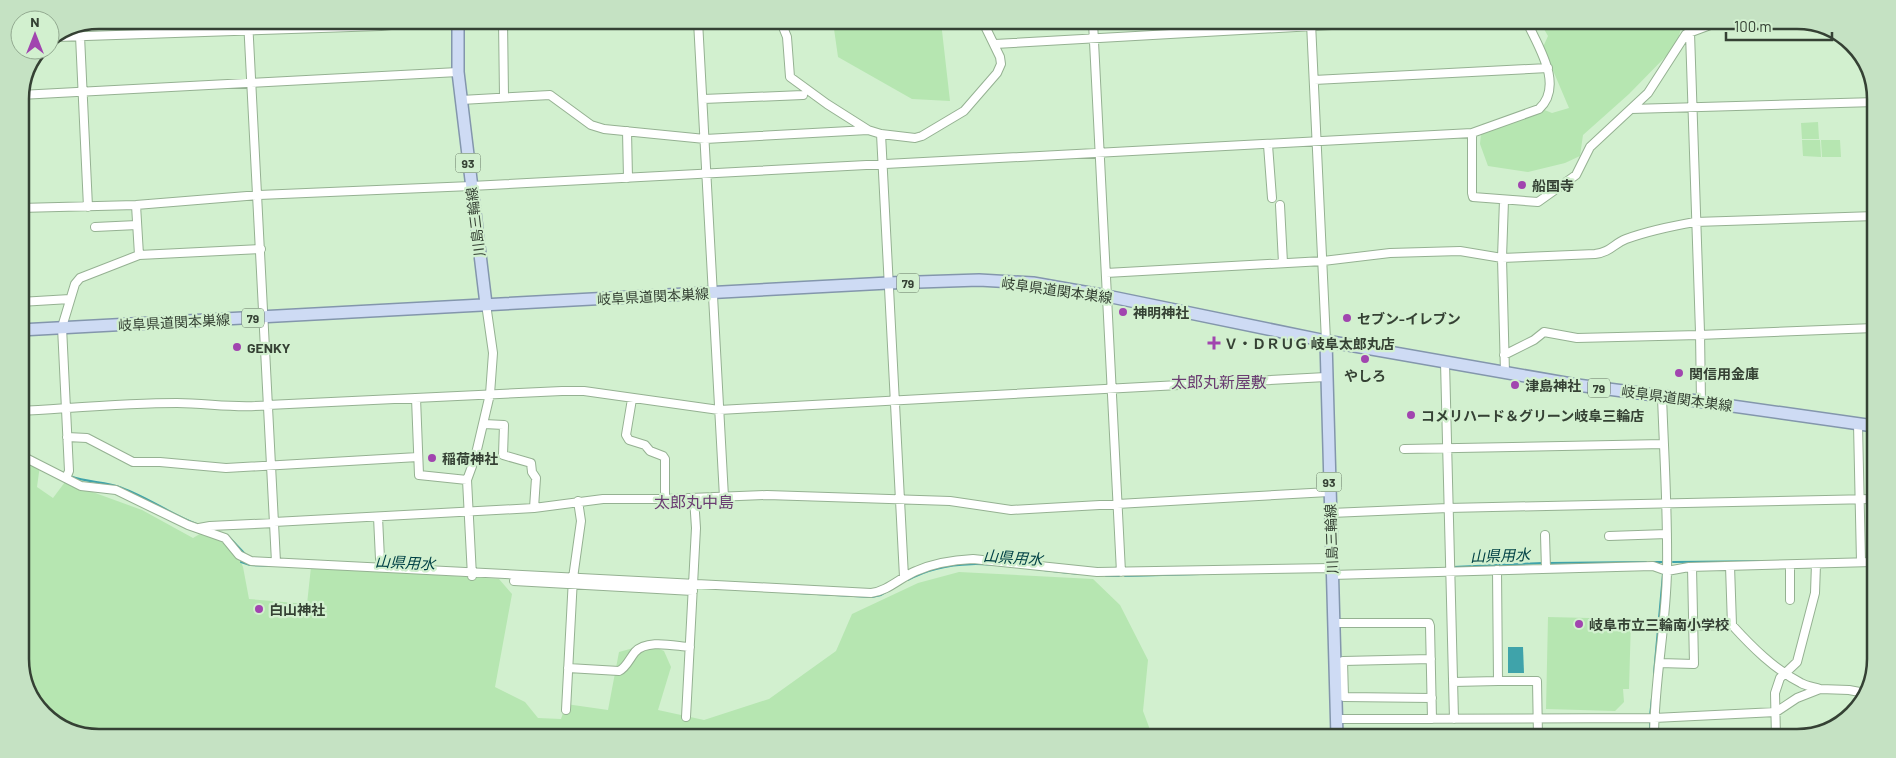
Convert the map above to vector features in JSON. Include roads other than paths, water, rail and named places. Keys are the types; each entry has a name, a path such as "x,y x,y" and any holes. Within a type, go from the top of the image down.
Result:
{"main road":[{"name":"川島三輪線","path":"458,29 458,72 486,304"},
{"name":"岐阜県道関本巣線","path":"29,329 888,283 980,280 1013,281 1107,296 1326,341 1505,373 1577,385 1867,425"},
{"name":"川島三輪線","path":"1326,341 1337,729"}],"street":[{"path":"68,37 268,29"},
{"path":"503,29 504,96"},
{"path":"698,29 724,497"},
{"path":"783,29 787,37 790,77 827,104 868,130 881,134 915,138 922,136 964,111 997,73 1001,64 1000,56 987,29"},
{"path":"1093,29 1122,572"},
{"path":"995,44 1244,29"},
{"path":"1311,29 1326,341"},
{"path":"29,208 136,205 259,196 1100,154 1472,133 1539,110 1545,104 1548,95 1548,68 1530,29"},
{"path":"1472,133 1472,194 1474,197 1538,202 1576,175 1590,147 1648,93 1686,34 1700,29"},
{"path":"249,30 259,196 276,562"},
{"path":"1690,33 1701,402"},
{"path":"80,36 88,207"},
{"path":"1314,80 1548,68"},
{"path":"29,95 458,72"},
{"path":"461,100 504,96 550,95 591,125 604,129 705,138 868,130"},
{"path":"703,100 803,95"},
{"path":"1631,110 1867,102"},
{"path":"627,131 628,178"},
{"path":"881,134 904,577"},
{"path":"1268,145 1272,198"},
{"path":"1504,200 1502,258 1505,373"},
{"path":"136,205 139,255"},
{"path":"1280,205 1283,263"},
{"path":"1106,273 1323,261 1390,253 1460,251 1502,258 1606,252 1624,240 1695,222 1867,216"},
{"path":"95,228 137,226"},
{"path":"66,478 69,471 62,327 75,284 80,278 139,255 261,249"},
{"path":"29,301 70,299"},
{"path":"472,574 467,480 484,424 490,394 493,353 486,304"},
{"path":"1504,355 1534,340 1544,332 1577,338 1867,328"},
{"path":"1444,362 1454,719"},
{"path":"29,410 169,403 248,407 268,404 584,391 719,410 1326,377"},
{"path":"1654,729 1664,626 1667,571 1662,396"},
{"path":"416,398 419,475 467,480"},
{"path":"632,399 626,435 629,440 645,445 650,451 663,456 665,459 665,499"},
{"path":"484,424 504,425 502,455 531,463 532,472 536,478 534,508"},
{"path":"1858,424 1861,560"},
{"path":"67,437 87,438 133,462 160,462 226,468 418,457"},
{"path":"1404,449 1664,444"},
{"path":"29,460 81,486 116,490 188,525 225,538 244,559 573,581 871,593 880,592 904,577 930,566 948,561 965,560 1072,571 1122,572 1332,571 1449,568 1497,570 1653,566 1667,571 1692,567 1867,561"},
{"path":"199,528 534,508 603,499 665,499 767,495 950,501 1011,510 1329,492"},
{"path":"686,717 696,528 694,498"},
{"path":"1330,513 1448,508 1867,500"},
{"path":"566,710 573,581 580,521 578,501"},
{"path":"378,517 380,559"},
{"path":"1609,536 1667,534"},
{"path":"1545,535 1546,568"},
{"path":"1776,729 1775,693 1780,678 1797,662 1815,593 1816,564"},
{"path":"1790,565 1790,600"},
{"path":"1730,566 1732,625 1753,648 1802,684 1820,688 1859,692"},
{"path":"1660,663 1694,664 1692,567"},
{"path":"1497,570 1498,682"},
{"path":"514,581 573,581"},
{"path":"1334,623 1429,623 1432,719"},
{"path":"1664,626 1732,625"},
{"path":"568,668 619,671 623,669 637,650 644,646 690,646"},
{"path":"1431,659 1342,661 1344,697 1432,698"},
{"path":"1453,682 1537,681 1538,729"},
{"path":"1337,719 1654,718 1776,712 1797,698 1820,688"}],"water":[{"path":"1508,647 1523,647 1524,673 1508,673"}],"waterway":[{"name":"山県用水","path":"70,476 122,488 199,525"},
{"name":"山県用水","path":"228,536 245,554"},
{"name":"山県用水","path":"1673,562 1785,561"},
{"name":"山県用水","path":"241,562 250,565 276,566"},
{"name":"山県用水","path":"1548,563 1646,562"},
{"name":"山県用水","path":"1653,562 1663,562"},
{"name":"山県用水","path":"1453,567 1543,563"},
{"name":"山県用水","path":"908,580 928,571 972,564 1084,574"},
{"name":"山県用水","path":"1423,569 1449,568"},
{"name":"山県用水","path":"1338,571 1354,571"},
{"name":"山県用水","path":"1125,576 1200,574"},
{"name":"山県用水","path":"1654,673 1663,574"},
{"name":"山県用水","path":"1106,576 1119,576"},
{"name":"山県用水","path":"798,593 872,597 881,595 902,583"},
{"name":"山県用水","path":"1650,716 1652,698"},
{"name":"山県用水","path":"1650,723 1650,729"}],"place":[{"name":"船国寺","path":"1522,185"},
{"name":"神明神社","path":"1123,312"},
{"name":"セブン-イレブン","path":"1347,318"},
{"name":"Ｖ・ＤＲＵＧ 岐阜太郎丸店","path":"1214,343"},
{"name":"GENKY","path":"237,347"},
{"name":"やしろ","path":"1365,359"},
{"name":"関信用金庫","path":"1679,373"},
{"name":"津島神社","path":"1515,385"},
{"name":"コメリハード＆グリーン岐阜三輪店","path":"1411,415"},
{"name":"稲荷神社","path":"432,458"},
{"name":"白山神社","path":"259,609"},
{"name":"岐阜市立三輪南小学校","path":"1579,624"}],"district":[{"name":"太郎丸新屋敷","path":"1219,381"},
{"name":"太郎丸中島","path":"694,501"}]}
